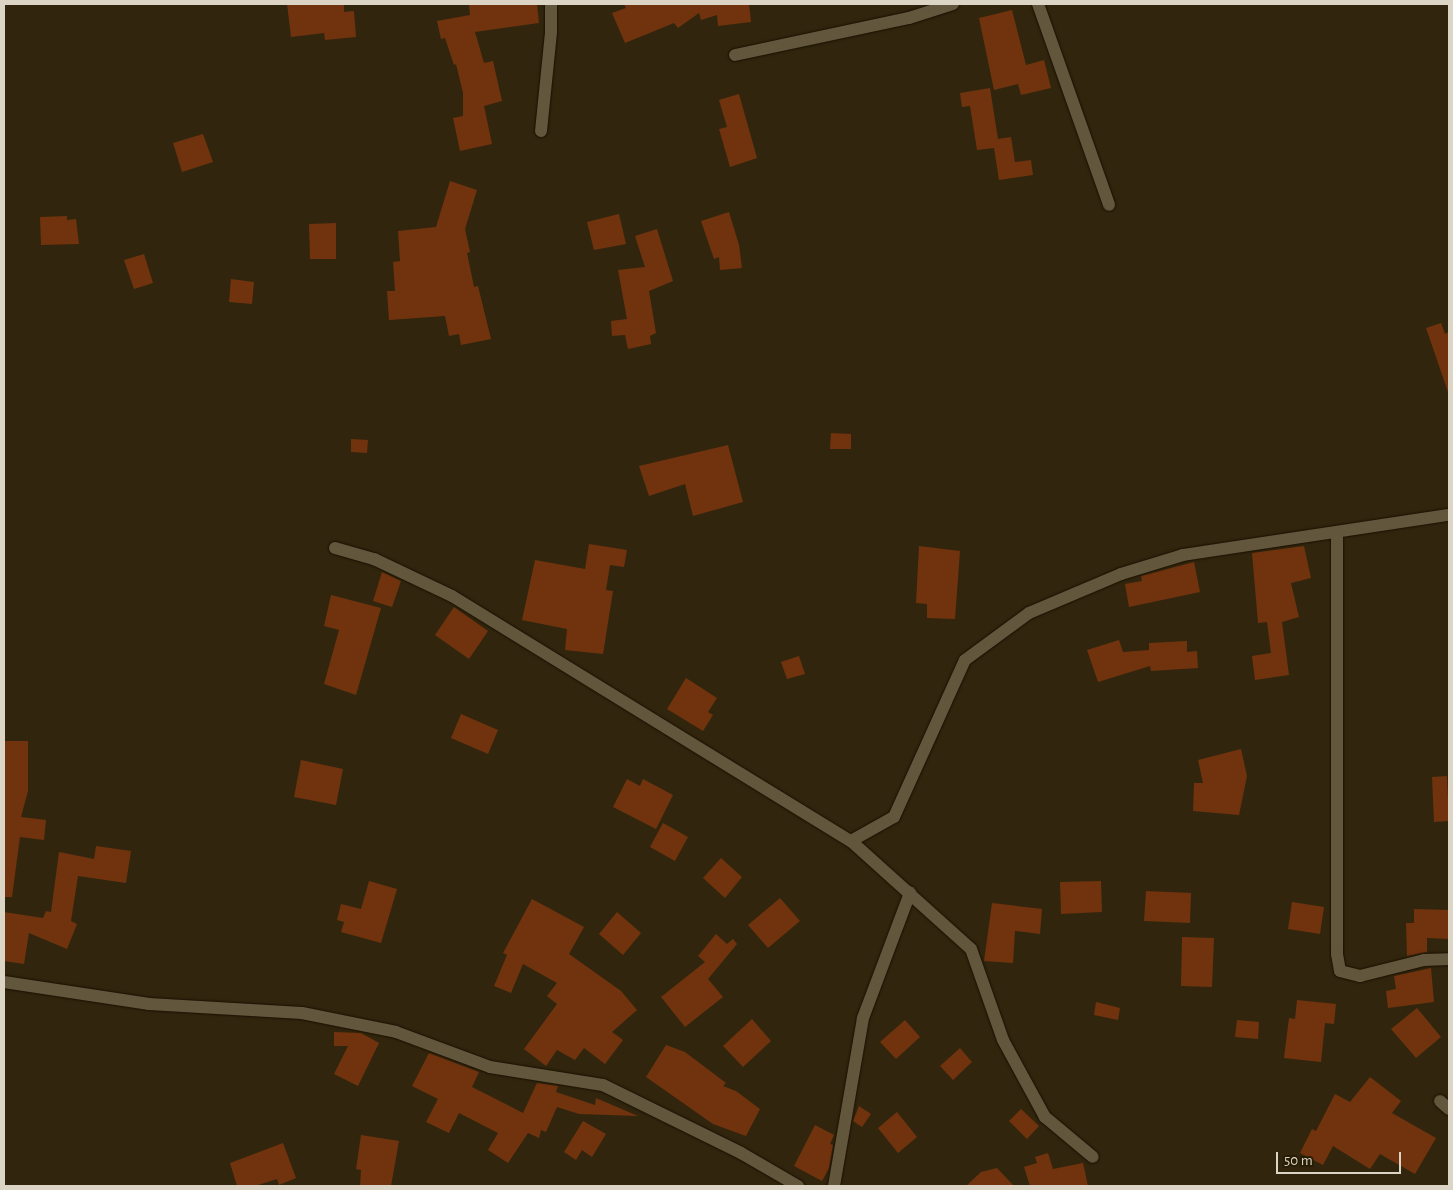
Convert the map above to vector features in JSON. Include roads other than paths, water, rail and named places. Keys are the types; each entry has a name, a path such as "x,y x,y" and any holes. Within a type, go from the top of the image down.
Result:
{"street":[{"path":"541,131 551,32 551,4"},
{"path":"735,55 909,18 953,4"},
{"path":"1038,4 1109,205"},
{"path":"851,841 894,817 964,660 1029,613 1121,574 1183,555 1337,534 1449,515"},
{"path":"1337,534 1337,954 1340,971 1360,976 1424,960 1449,959"},
{"path":"335,548 374,559 452,596 851,841 971,949 1003,1040 1045,1117 1093,1157"},
{"path":"834,1186 863,1018 910,894"},
{"path":"4,982 149,1004 302,1013 396,1032 490,1067 603,1085 741,1153 798,1186"}]}
